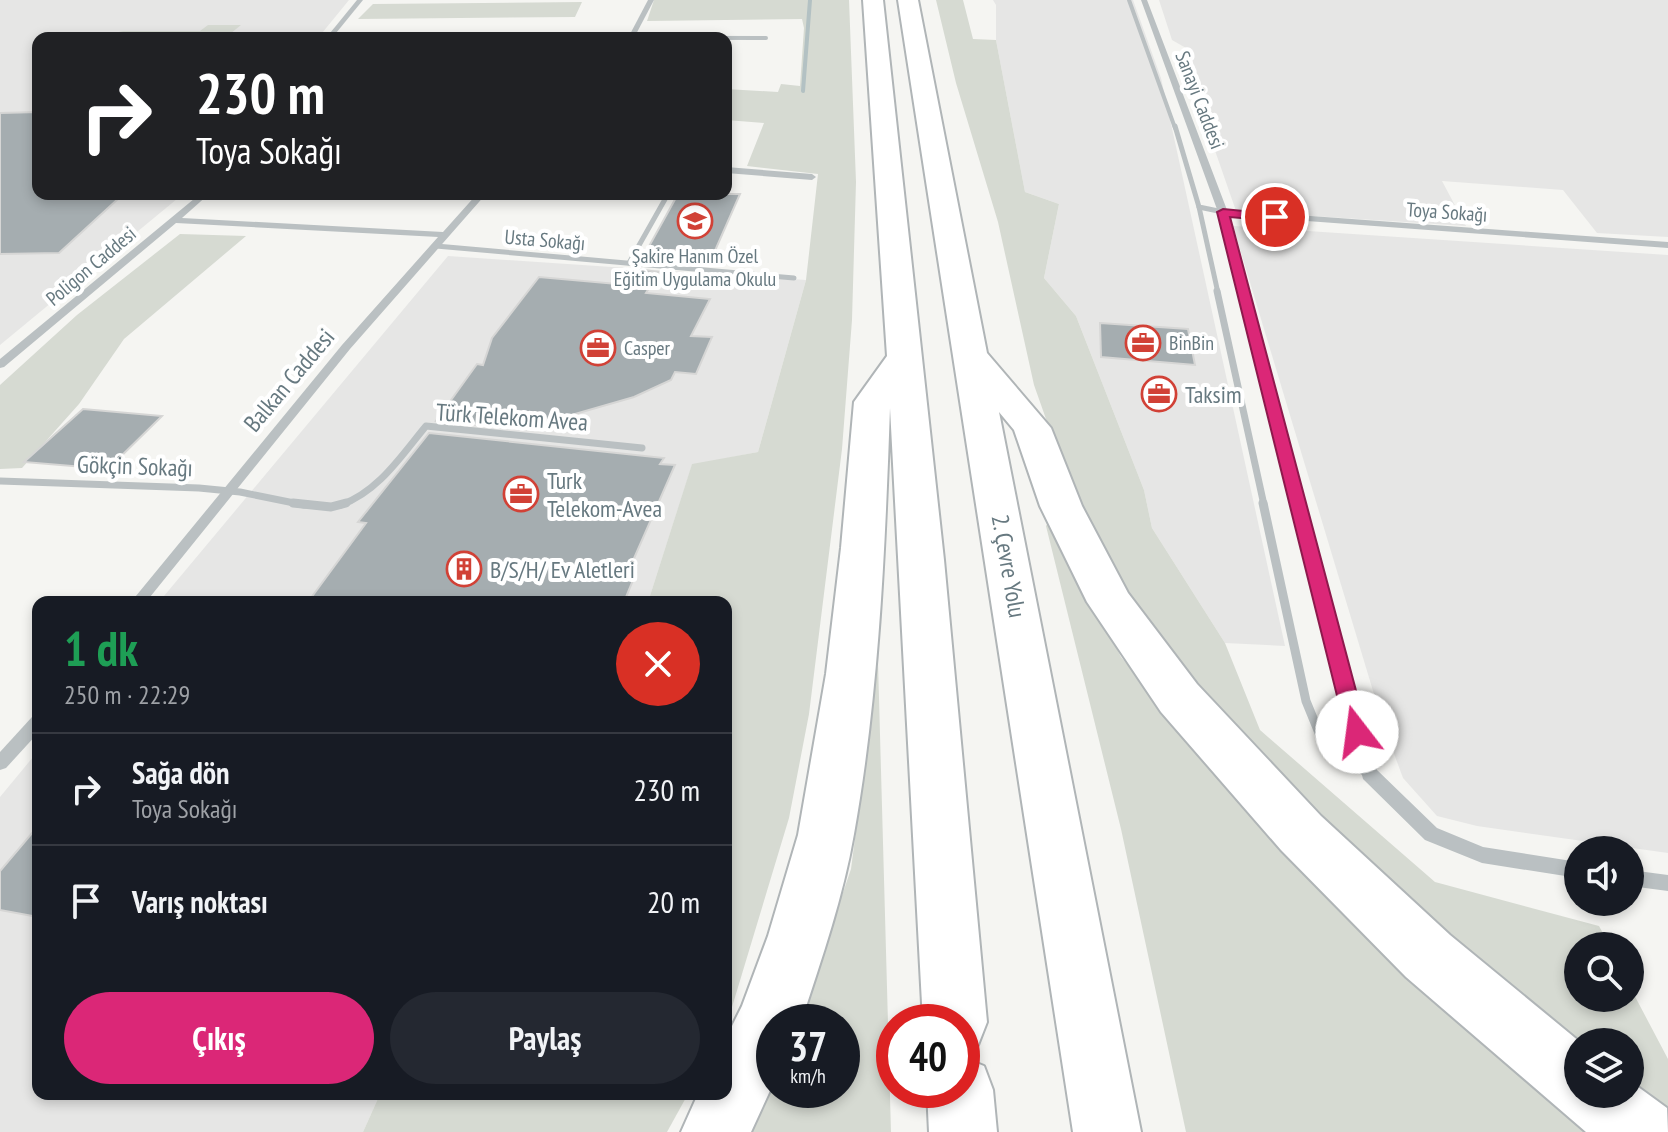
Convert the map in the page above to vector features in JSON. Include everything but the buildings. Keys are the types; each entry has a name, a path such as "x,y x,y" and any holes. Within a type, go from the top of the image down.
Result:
{"highway":[{"path":"873,0 905,355 954,1004"},
{"name":"2. Çevre Yolu","path":"908,0 1107,1132"},
{"path":"732,1097 769,1021 798,936 826,835 850,674 863,548 872,402 905,355"},
{"path":"973,358 1032,428 1061,506 1110,602 1179,698 1301,833 1406,936 1564,1071"},
{"path":"715,1132 731,1100"},
{"path":"961,1108 963,1132"},
{"path":"1610,1108 1643,1132"}],"street":[{"path":"333,32 360,0"},
{"path":"634,32 651,0"},
{"name":"Sanayi Caddesi","path":"1129,0 1165,94 1199,207 1232,374 1306,701 1324,745 1369,774"},
{"name":"Sanayi Caddesi","path":"1144,0 1223,212 1369,774"},
{"path":"732,38 766,38"},
{"path":"732,170 812,177"},
{"name":"Poligon Caddesi","path":"0,365 198,200"},
{"name":"Balkan Caddesi","path":"143,596 346,347 477,200"},
{"path":"629,263 665,200"},
{"path":"1199,207 1223,212"},
{"name":"Toya Sokağı","path":"1223,212 1668,245"},
{"path":"175,220 446,235"},
{"name":"Usta Sokağı","path":"436,246 794,278"},
{"name":"Türk Telekom Avea","path":"268,495 294,505 340,506 366,494 426,426 642,448"},
{"name":"Gökçin Sokağı","path":"0,481 229,490 268,495"},
{"path":"0,763 32,728"},
{"path":"1369,774 1431,834 1482,855 1564,868"},
{"path":"1644,880 1668,883"}],"shaded area":[{"path":"0,0 349,0 323,32 32,32 32,200 176,200 0,345"},
{"path":"654,0 849,0 856,182 852,320 842,449 809,714 789,818 732,1007 732,596 650,596 692,464 758,452 806,280 818,174 747,166 764,123 732,120 732,89 778,92 781,84 800,86 802,19 647,21"},
{"path":"936,0 963,0 973,39 996,40 1025,192 1059,204 1044,278 1076,316 1144,490 1152,528 1225,643 1260,730 1435,882 1599,926 1602,932 1564,932 1564,1012 1643,1012 1668,1059 1668,1124 1644,1108 1644,1028 1564,1028 1564,1031 1395,899 1201,703 1123,596 1075,501 1034,385 998,222 956,83"},
{"path":"993,0 1133,0 1161,78 1285,646 1225,643 1152,528 1144,490 1076,316 1044,278 1059,204 1025,192 996,40 996,5"},
{"path":"1159,0 1668,0 1668,237 1597,233 1563,190 1442,181 1466,226 1236,211 1186,67 1193,52 1172,40"},
{"path":"582,2 575,17 358,19 373,4"},
{"path":"208,25 241,25 232,32 119,32 123,31 200,31"},
{"path":"1233,226 1668,255 1668,853 1644,850 1644,836 1564,838 1477,826 1437,816 1403,778 1383,724"},
{"path":"180,234 246,236 124,339 79,404 22,468 0,469 0,385 77,315"},
{"path":"448,256 806,280 758,452 692,465 650,596 164,596"},
{"path":"1049,521 1054,525 1121,657 1281,846 1410,979 1586,1132 1186,1132 1121,829 1046,526"},
{"path":"878,662 887,1004 876,1004 876,1108 890,1108 891,1132 752,1132 763,1108 860,1108 860,1004 805,1004 851,869"},
{"path":"32,758 32,1100 377,1100 363,1132 0,1132 0,797"},
{"path":"377,1100 685,1100 667,1132 363,1132"}],"waterway":[{"path":"803,91 810,0"}],"place":[{"name":"Şakire Hanım Özel Eğitim Uygulama Okulu","path":"695,221"},
{"name":"BinBin","path":"1143,343"},
{"name":"Casper","path":"598,348"},
{"name":"Taksim","path":"1159,394"},
{"name":"Turk Telekom-Avea","path":"521,494"},
{"name":"B/S/H/ Ev Aletleri","path":"464,569"}],"route":[{"path":"1275,217 1223,212 1357,732"}]}
